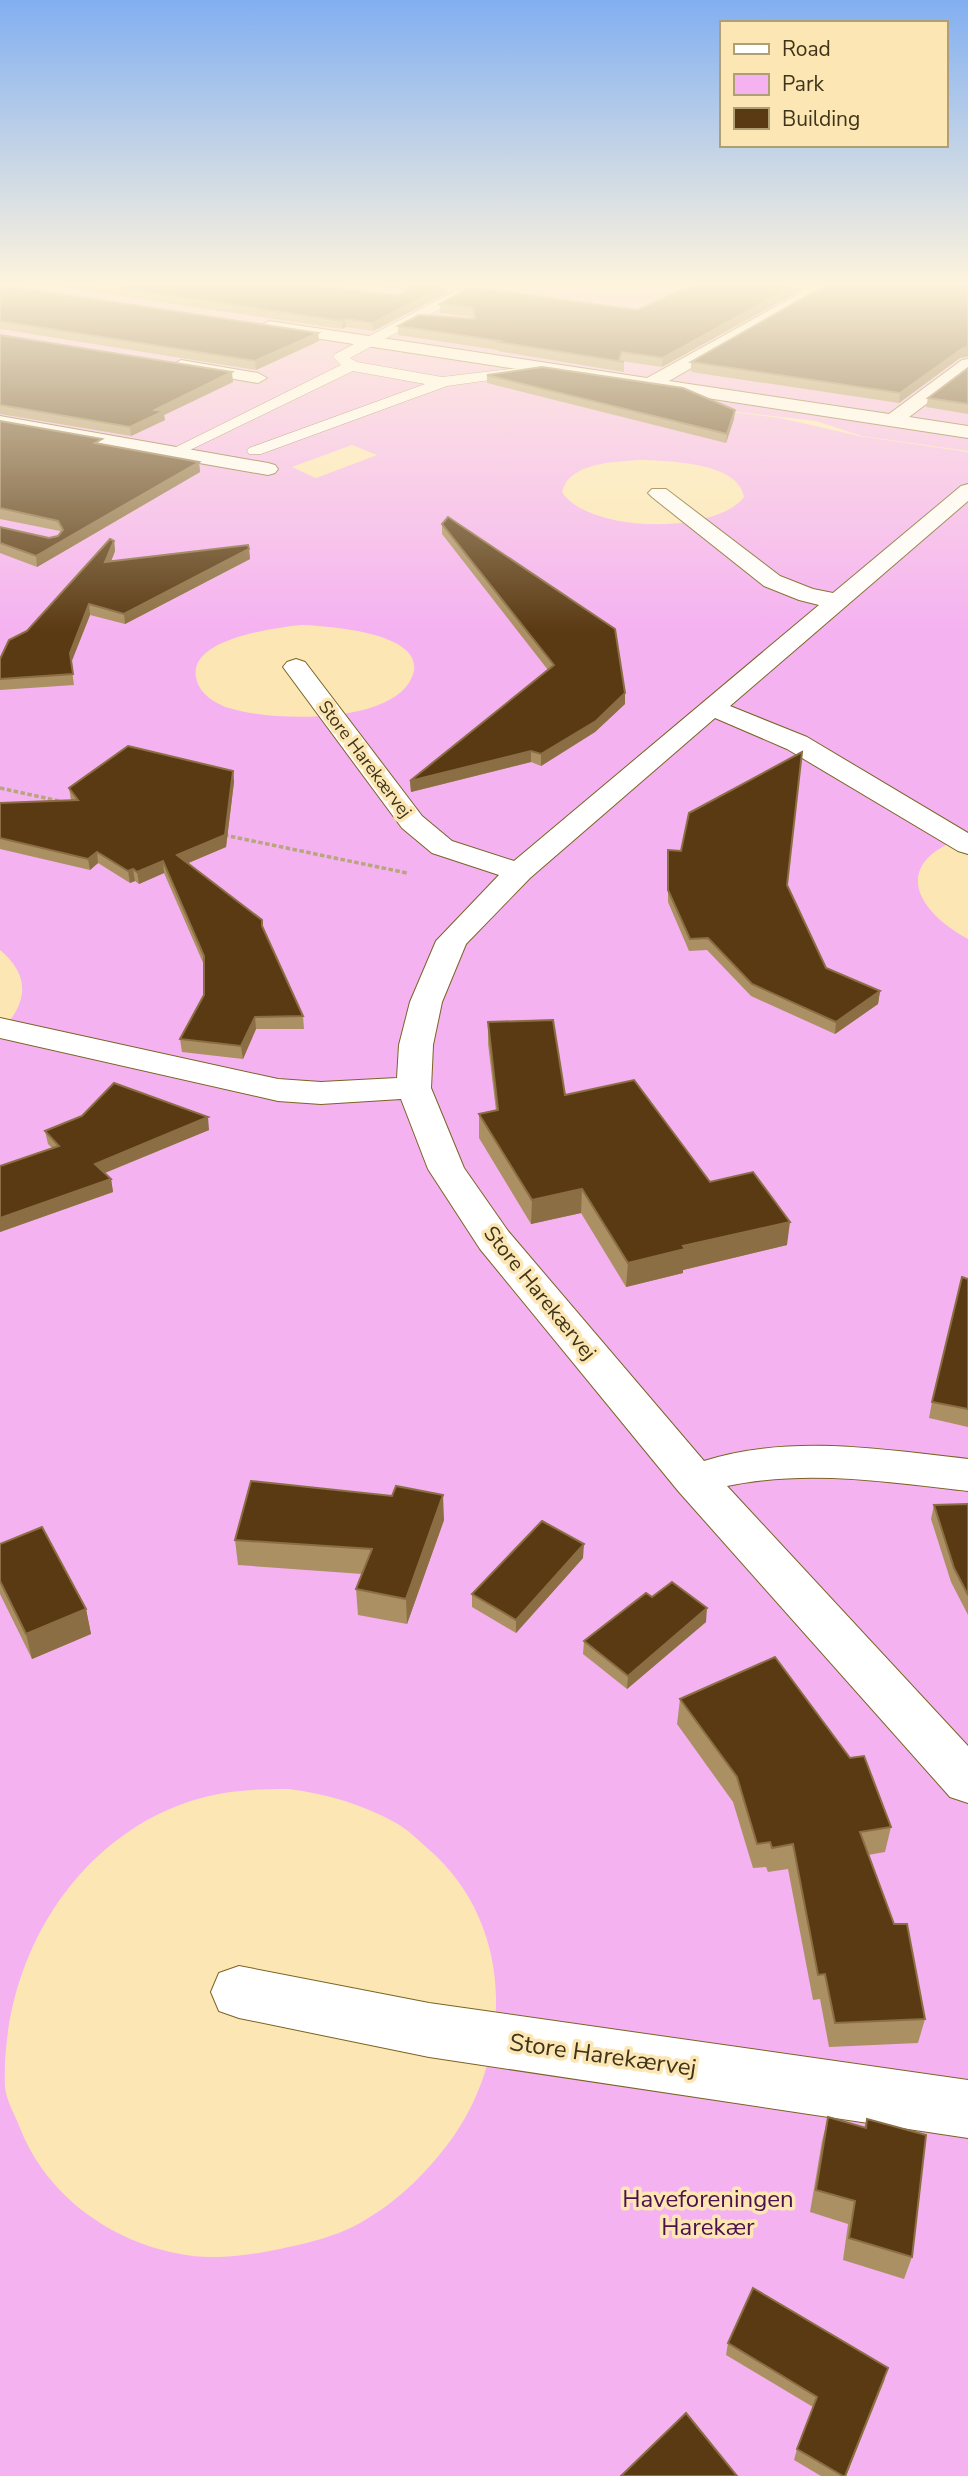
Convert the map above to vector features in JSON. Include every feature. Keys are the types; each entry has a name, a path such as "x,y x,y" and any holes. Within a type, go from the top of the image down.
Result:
{"street":[{"path":"758,401 968,432"},
{"path":"892,421 919,401"},
{"path":"0,422 268,469"},
{"name":"Store Harekærvej","path":"968,490 519,872 452,941 426,1002 416,1045 414,1088 446,1169 494,1240 695,1480 968,1781"},
{"path":"659,493 772,581 807,595 836,601"},
{"name":"Store Harekærvej","path":"296,667 412,822 442,847 519,872"},
{"path":"713,708 797,743 968,845"},
{"path":"0,1028 278,1090 321,1093 414,1088"},
{"path":"695,1480 743,1467 800,1462 873,1465 968,1475"},
{"name":"Store Harekærvej","path":"239,1992 429,2030 968,2109"}],"lane":[{"path":"184,447 280,401"},
{"path":"256,451 392,401"}],"path":[{"path":"0,788 67,802"},
{"path":"216,833 418,875"}],"green space":[{"name":"Haveforeningen Harekær","path":"0,401 633,401 780,418 859,436 968,452 968,836 944,846 928,858 920,871 918,884 923,899 933,913 968,939 968,2476 0,2476 0,1032 16,1011 22,991 21,980 10,960 0,950","holes":["352,445 377,455 316,478 292,467","640,460 684,463 716,470 739,485 744,497 729,509 707,518 681,523 652,524 623,522 597,515 576,506 562,492 566,482 583,469 606,463","301,625 352,630 392,641 406,650 414,662 412,677 400,693 380,704 354,712 325,716 296,717 242,711 218,704 202,691 196,677 197,664 206,653 220,644 255,632","288,1789 357,1805 400,1825 426,1847 456,1879 478,1915 491,1955 496,1996 493,2038 483,2079 465,2118 440,2154 398,2197 360,2223 305,2243 241,2255 188,2255 149,2246 124,2236 79,2208 43,2170 29,2147 10,2106 5,2088 7,2039 17,1991 33,1946 57,1905 86,1868 121,1837 161,1813 205,1797 236,1791"]},
{"path":"637,401 968,401 968,451 862,436 816,421"}],"building":[{"path":"0,401 174,401 155,410 164,411 130,427 0,405"},
{"path":"591,401 713,401 735,410 727,434"},
{"path":"945,401 968,401 968,404"},
{"path":"0,421 102,439 95,443 199,462 36,556 0,543 0,527 49,538 58,536 63,530 58,521 0,508"},
{"path":"448,517 615,629 625,693 596,721 541,754 531,751 410,781 554,665 442,524"},
{"path":"110,539 114,541 105,562 248,545 249,549 124,614 89,604 70,653 73,674 0,679 0,659 9,640 27,631"},
{"path":"128,746 233,771 225,835 177,855 262,920 262,926 303,1016 255,1017 241,1046 180,1039 204,995 204,956 163,861 137,872 133,869 128,871 97,852 88,859 0,838 0,803 78,800 69,788"},
{"path":"802,752 787,885 826,968 880,991 836,1022 752,984 708,938 690,939 668,890 668,850 681,851 689,813"},
{"path":"553,1020 565,1095 634,1080 710,1182 753,1172 790,1222 683,1246 685,1249 628,1263 582,1189 532,1200 479,1114 498,1110 488,1022"},
{"path":"114,1083 208,1117 95,1164 111,1179 0,1218 0,1166 59,1146 45,1131 82,1116"},
{"path":"962,1277 968,1279 968,1409 932,1402"},
{"path":"251,1481 392,1496 396,1486 443,1495 406,1599 356,1589 372,1549 235,1540"},
{"path":"968,1504 968,1595 954,1568 934,1505"},
{"path":"542,1521 584,1544 516,1620 472,1594"},
{"path":"42,1527 86,1609 26,1634 0,1581 0,1544"},
{"path":"672,1582 707,1608 628,1676 584,1641 646,1593 652,1597"},
{"path":"775,1657 850,1758 864,1756 891,1827 860,1832 894,1924 907,1924 925,2019 835,2023 825,1974 818,1975 793,1844 772,1848 770,1842 757,1844 737,1777 680,1699"},
{"path":"828,2117 866,2128 867,2119 926,2135 912,2257 849,2238 855,2201 816,2190"},
{"path":"753,2288 888,2368 845,2476 797,2449 817,2397 728,2343"},
{"path":"686,2413 737,2476 621,2476"}]}
